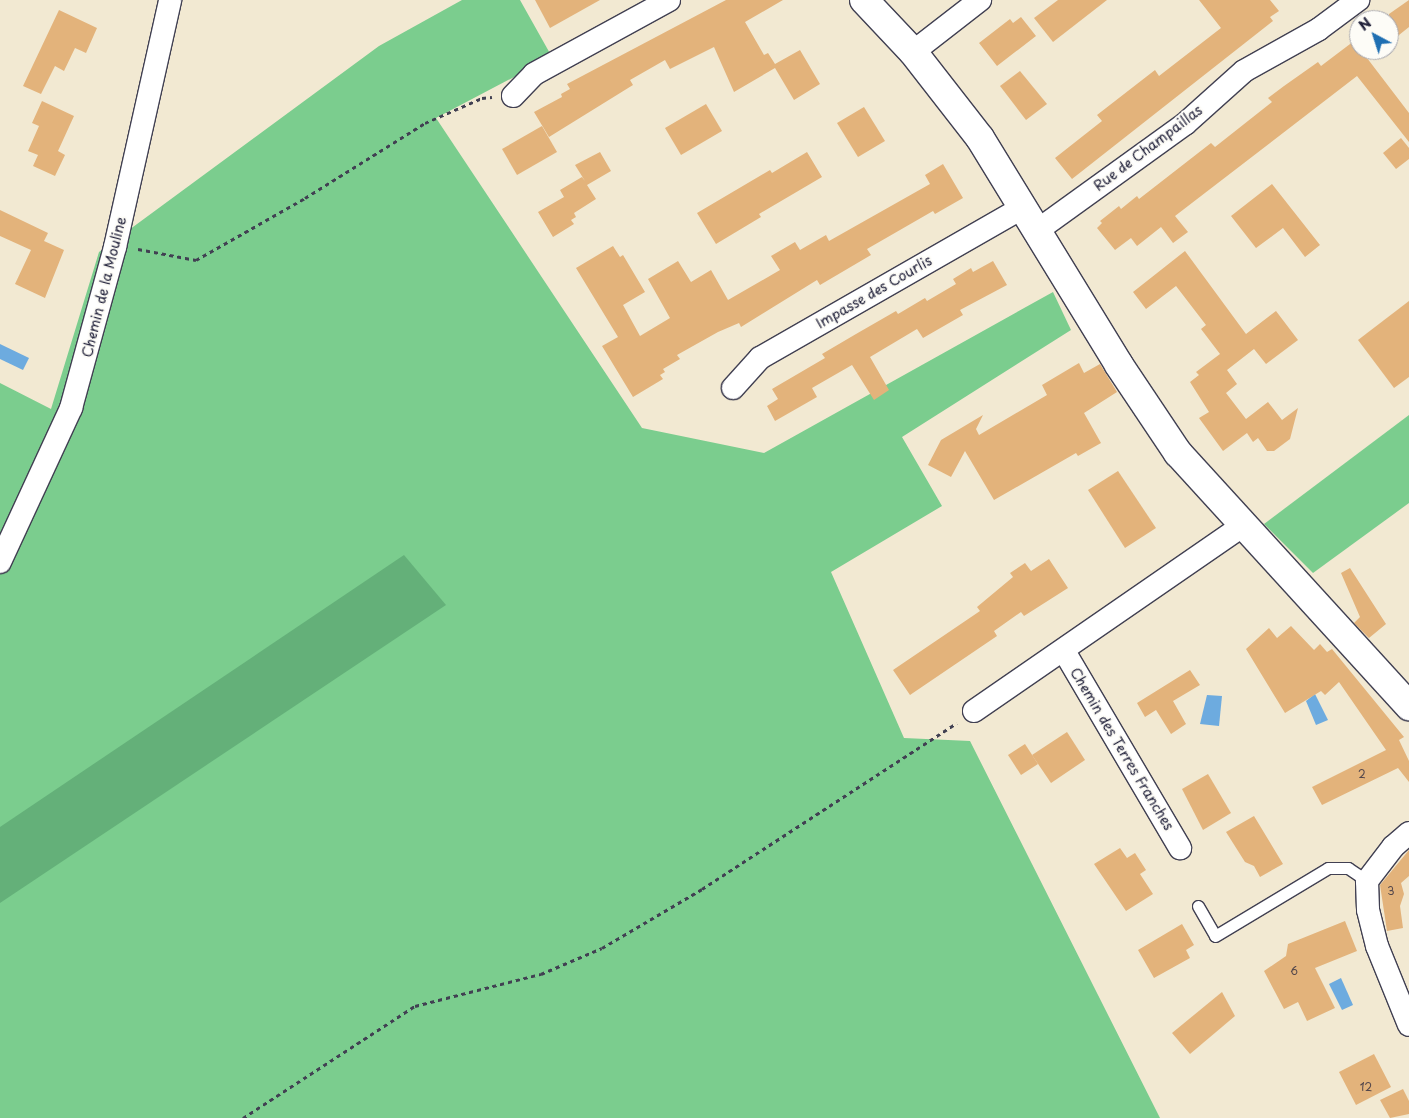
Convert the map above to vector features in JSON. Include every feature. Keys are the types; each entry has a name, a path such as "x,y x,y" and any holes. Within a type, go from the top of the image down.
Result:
{"main road":[{"path":"864,0 912,52 980,138 1143,403 1178,453 1242,526 1409,706"}],"street":[{"name":"Chemin de la Mouline","path":"0,562 71,408 115,248 170,0"},
{"path":"513,96 534,74 668,0"},
{"path":"912,52 980,0"},
{"name":"Rue de Champaillas","path":"1038,230 1185,124 1244,71 1319,29 1358,0"},
{"name":"Impasse des Courlis","path":"733,388 760,358 1024,207"},
{"name":"Chemin des Terres Franches","path":"974,711 1064,651 1242,526"},
{"name":"Chemin des Terres Franches","path":"1064,651 1180,848"},
{"path":"1409,833 1393,847 1367,881 1368,910 1376,946 1409,1025"}],"lane":[{"path":"1198,906 1215,936 1328,868 1348,868 1367,881"}],"path":[{"path":"115,248 196,260 305,198 425,122 482,98 513,96"},
{"path":"243,1118 415,1006 541,974 602,948 702,889 974,711"}],"green space":[{"path":"462,0 520,0 552,57 436,118 642,428 764,453 1053,292 1071,330 902,437 942,506 831,572 904,738 970,741 1160,1118 0,1118 0,383 51,409 99,252 379,46"},
{"path":"1409,415 1409,503 1313,573 1264,524"},
{"path":"404,555 446,605 0,903 0,827"}],"water":[{"path":"0,344 29,358 23,370 0,359"},
{"path":"1315,694 1328,720 1316,725 1306,701"},
{"path":"1207,695 1222,696 1219,726 1200,724"},
{"path":"1341,978 1353,1005 1342,1010 1329,984"}],"building":[{"path":"535,0 600,0 550,28"},
{"path":"726,0 783,0 745,22 764,55 768,53 775,64 800,50 820,84 794,100 775,68 734,92 714,47 670,69 665,60 630,80 633,85 549,137 534,112 562,97 561,94 570,89 567,84"},
{"path":"1058,0 1107,0 1053,42 1034,18"},
{"path":"1199,0 1270,0 1279,11 1270,17 1273,21 1072,179 1055,158 1102,121 1097,115 1155,70 1159,76 1221,28"},
{"path":"1409,0 1409,27 1399,35 1399,10 1395,10"},
{"path":"59,10 97,28 86,53 75,48 64,71 55,66 41,94 23,86"},
{"path":"1021,17 1036,36 997,66 979,43 1010,19 1013,23"},
{"path":"1349,45 1349,60 1369,60 1409,113 1409,142 1357,76 1175,216 1188,232 1173,243 1161,227 1137,246 1131,238 1115,250 1097,228 1102,223 1100,221 1119,206 1121,209 1137,196 1139,199 1211,143 1215,147 1272,102 1268,98 1284,86 1318,62 1321,66"},
{"path":"1020,71 1047,104 1026,120 1000,86"},
{"path":"42,101 74,116 58,151 65,155 55,176 33,166 38,155 28,151 39,126 32,123"},
{"path":"706,104 722,131 681,155 665,128"},
{"path":"864,107 885,141 858,157 837,123"},
{"path":"542,126 557,152 517,175 502,149"},
{"path":"1401,138 1409,148 1409,159 1396,169 1383,153"},
{"path":"600,152 611,171 587,185 596,199 574,213 576,217 571,220 574,224 553,237 538,212 564,197 560,190 582,177 585,181 575,165"},
{"path":"807,152 822,177 759,214 761,217 716,244 697,213 770,170 772,173"},
{"path":"943,164 963,198 935,214 933,211 867,249 871,255 820,285 817,280 741,327 739,323 718,332 677,355 680,359 663,369 665,372 660,375 663,379 633,397 602,346 618,337 576,268 613,246 620,257 623,255 645,292 623,305 640,336 670,318 648,279 678,261 691,282 711,270 728,300 780,270 771,256 795,242 800,250 826,235 829,241 930,184 925,175"},
{"path":"1272,184 1320,245 1305,257 1283,228 1256,248 1231,216"},
{"path":"0,210 48,233 44,241 64,250 45,298 15,284 31,250 0,236"},
{"path":"1185,251 1246,334 1276,311 1298,340 1266,364 1254,349 1227,370 1237,384 1226,393 1246,419 1268,402 1282,420 1298,408 1290,439 1274,451 1267,451 1258,438 1253,442 1247,433 1223,451 1199,418 1209,412 1190,382 1199,375 1196,372 1220,354 1201,329 1206,325 1176,286 1146,309 1133,292"},
{"path":"993,261 1007,285 960,310 963,315 923,338 917,329 870,357 889,390 874,400 852,365 812,388 817,397 775,421 767,406 778,399 772,389 825,358 822,354 856,334 896,311 898,314 925,298 927,301 956,284 953,279 971,268 973,272"},
{"path":"1409,301 1409,377 1394,388 1358,340"},
{"path":"1079,363 1084,373 1100,364 1117,392 1084,413 1101,443 1078,456 1076,453 994,500 965,451 951,477 928,465 941,440 983,415 976,429 979,435 1047,395 1042,385"},
{"path":"1118,471 1156,528 1125,548 1088,490"},
{"path":"1049,559 1068,588 1024,616 1021,612 994,631 997,636 910,695 893,670 980,611 977,607 1013,577 1010,573 1025,563 1031,571"},
{"path":"1350,568 1386,624 1369,638 1354,623 1360,617 1341,573"},
{"path":"1291,626 1314,650 1320,644 1327,652 1332,649 1404,737 1399,740 1409,761 1409,782 1398,768 1322,805 1312,787 1386,750 1339,682 1325,695 1321,691 1285,713 1246,649 1269,628 1277,638"},
{"path":"1190,670 1200,685 1173,701 1186,724 1171,734 1156,710 1145,717 1137,703"},
{"path":"1067,732 1085,760 1051,783 1032,755"},
{"path":"1025,744 1038,764 1021,775 1008,755"},
{"path":"1208,774 1231,813 1203,830 1182,789"},
{"path":"1254,816 1283,864 1260,877 1254,866 1245,862 1226,832"},
{"path":"1120,848 1127,858 1135,853 1146,870 1140,874 1153,894 1126,911 1094,864"},
{"path":"1409,850 1409,876 1401,883 1404,894 1400,906 1403,928 1387,931 1380,885"},
{"path":"1345,921 1357,951 1315,968 1335,1008 1307,1021 1298,1002 1284,1009 1264,971 1286,956 1288,944"},
{"path":"1182,924 1194,945 1186,950 1190,958 1154,978 1138,950"},
{"path":"1222,992 1235,1016 1190,1054 1172,1033"},
{"path":"1374,1054 1391,1087 1356,1105 1339,1072"},
{"path":"1403,1089 1409,1101 1409,1114 1390,1118 1380,1100"}]}
